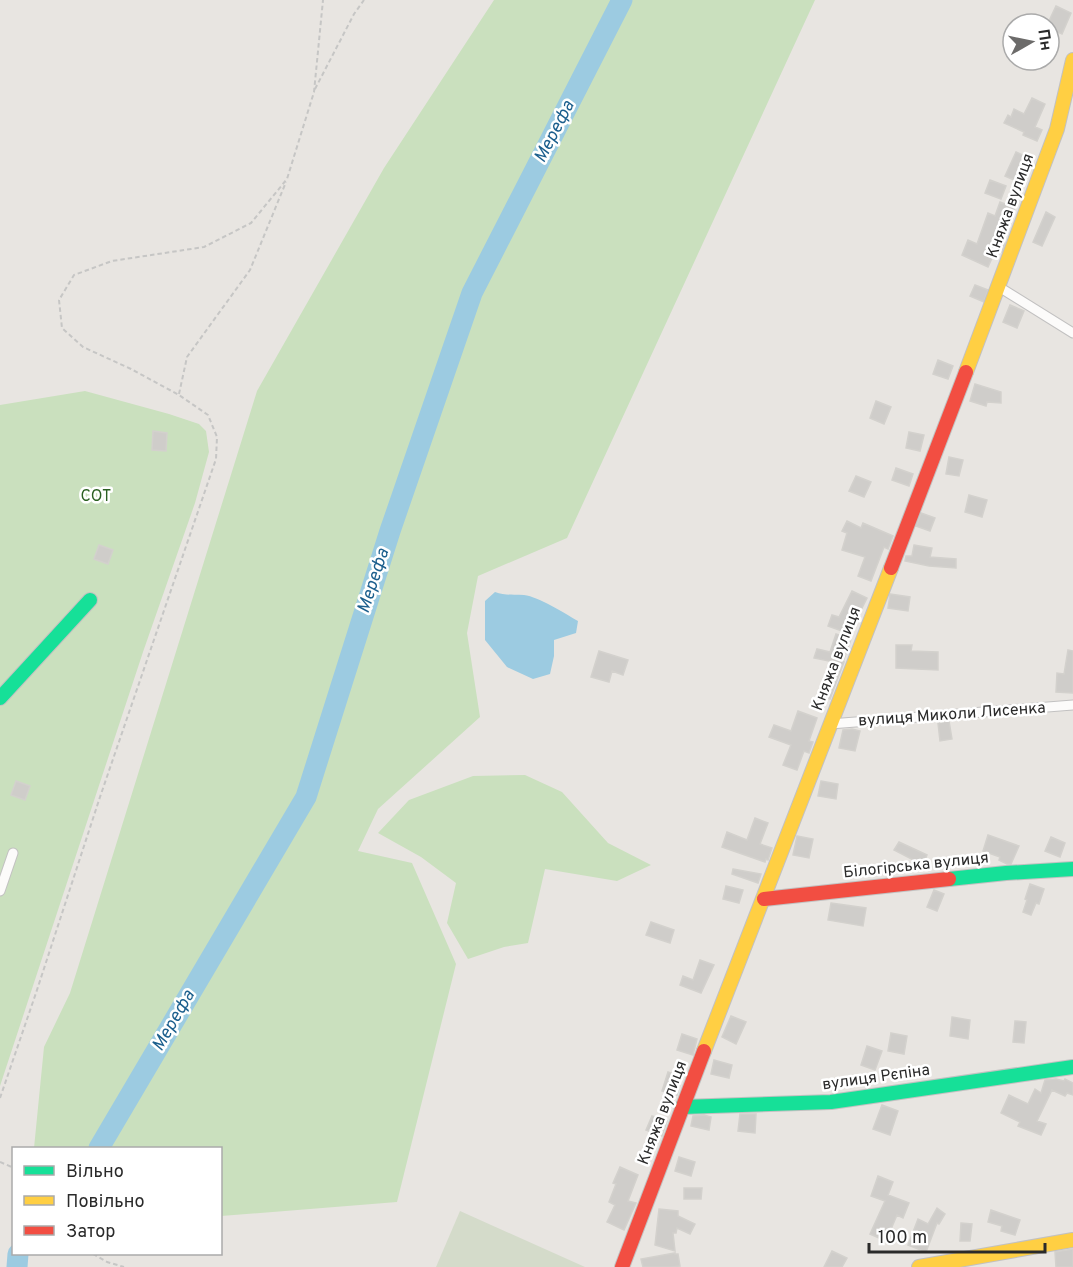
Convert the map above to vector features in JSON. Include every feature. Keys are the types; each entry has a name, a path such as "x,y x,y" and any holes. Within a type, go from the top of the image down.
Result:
{"street":[{"name":"Княжа вулиця","path":"622,1267 999,287 1057,129 1073,60"},
{"path":"999,287 1073,333"},
{"path":"0,698 90,600"},
{"name":"вулиця Миколи Лисенка","path":"830,724 1073,705"},
{"path":"0,891 13,853"},
{"name":"Білогірська вулиця","path":"764,899 1006,873 1073,869"},
{"name":"вулиця Рєпіна","path":"682,1107 831,1102 1073,1067"},
{"path":"919,1267 1073,1240"}],"path":[{"path":"314,92 323,0"},
{"path":"179,395 187,357 250,270 287,179 314,92 354,14 364,0"},
{"path":"0,1098 216,459 217,437 208,415 179,395 83,347 62,328 59,300 74,275 112,261 204,247 251,223 287,179"},
{"path":"95,1255 107,1262 124,1267"}],"green space":[{"path":"494,0 815,0 567,538 478,576 467,633 480,717 378,809 358,851 412,863 456,964 397,1202 222,1216 222,1147 34,1147 44,1047 70,993 257,391 384,168"},
{"name":"СОТ","path":"85,391 199,424 206,431 209,452 195,503 143,652 0,1086 0,405"},
{"path":"525,775 562,792 608,843 651,865 617,881 545,869 528,943 504,947 468,959 447,923 456,883 421,857 378,833 409,800 473,776"},
{"path":"460,1211 585,1267 436,1267"}],"water":[{"path":"495,592 530,596 578,621 576,633 554,640 554,656 550,674 533,679 507,667 485,640 485,601"}],"building":[{"path":"1056,6 1071,13 1062,34 1061,12 1053,12"},
{"path":"1032,98 1045,104 1035,127 1042,130 1037,141 1004,123 1008,115 1011,117 1014,109 1024,114"},
{"path":"1016,152 1031,159 1021,183 1005,176"},
{"path":"990,180 1006,186 1001,199 985,193"},
{"path":"1000,202 1015,208 1010,219 1005,217 997,240 1005,243 1002,252 996,249 988,267 962,255 968,240 977,244 988,213 995,216"},
{"path":"1046,212 1055,217 1042,246 1033,242"},
{"path":"975,285 988,290 984,302 970,296"},
{"path":"1010,305 1024,311 1017,328 1003,322"},
{"path":"938,360 953,366 948,379 933,374"},
{"path":"975,384 1001,392 1001,403 987,402 986,406 970,401"},
{"path":"876,401 891,407 884,424 870,418"},
{"path":"153,431 167,433 166,451 152,450"},
{"path":"909,432 924,435 920,451 906,448"},
{"path":"949,457 963,460 959,476 946,474"},
{"path":"896,468 913,474 909,486 892,480"},
{"path":"856,476 871,482 864,497 849,491"},
{"path":"969,495 987,500 982,517 965,512"},
{"path":"921,513 935,518 930,531 916,526"},
{"path":"847,521 861,528 863,523 893,536 888,549 884,547 871,581 858,576 865,557 842,550 847,533 842,531"},
{"path":"99,545 113,550 108,564 94,559"},
{"path":"914,545 932,548 930,557 956,559 956,568 905,561 906,556 912,556"},
{"path":"852,591 867,598 858,616 850,612 842,631 828,626 832,615 839,617"},
{"path":"890,594 910,597 908,611 888,608"},
{"path":"836,634 851,639 830,699 822,696 834,662 814,658 817,649 830,652"},
{"path":"896,645 912,645 911,651 938,652 938,670 896,668"},
{"path":"1068,650 1073,651 1073,693 1056,692 1057,673 1064,674"},
{"path":"599,651 628,660 623,675 612,671 609,682 591,677"},
{"path":"798,711 817,718 809,741 813,742 809,753 804,751 797,770 783,765 791,745 769,737 774,725 791,731"},
{"path":"949,721 952,739 940,741 938,723"},
{"path":"843,730 860,731 855,751 839,748"},
{"path":"16,781 30,786 25,800 11,795"},
{"path":"821,781 838,784 836,799 818,796"},
{"path":"755,818 768,823 760,844 772,848 765,862 722,847 727,832 747,840"},
{"path":"988,835 1019,846 1011,864 983,851"},
{"path":"797,836 813,839 809,858 793,855"},
{"path":"1051,837 1065,843 1060,857 1045,851"},
{"path":"899,842 927,855 923,865 894,850"},
{"path":"733,869 761,874 758,883 732,874"},
{"path":"1030,884 1044,889 1039,904 1036,903 1031,915 1023,912"},
{"path":"726,886 743,890 739,903 723,899"},
{"path":"934,890 944,894 937,911 927,907"},
{"path":"831,903 866,908 863,926 828,920"},
{"path":"651,922 674,930 670,943 646,935"},
{"path":"700,960 714,965 701,993 680,985 683,976 693,980"},
{"path":"731,1016 746,1022 736,1044 722,1037"},
{"path":"952,1017 970,1020 968,1039 950,1036"},
{"path":"1015,1021 1026,1022 1024,1043 1013,1042"},
{"path":"891,1033 907,1036 904,1054 888,1051"},
{"path":"682,1034 697,1039 693,1055 677,1050"},
{"path":"867,1046 882,1051 875,1070 861,1065"},
{"path":"714,1060 732,1065 729,1078 711,1074"},
{"path":"668,1072 682,1077 677,1095 662,1091"},
{"path":"1065,1079 1073,1083 1073,1095 1067,1093 1065,1096 1052,1090 1037,1121 1046,1124 1041,1135 1018,1126 1020,1122 1001,1113 1009,1095 1028,1104 1035,1089 1041,1093 1045,1080 1064,1081"},
{"path":"882,1105 898,1111 890,1135 873,1129"},
{"path":"740,1114 756,1114 755,1133 738,1131"},
{"path":"652,1116 667,1121 662,1136 646,1130"},
{"path":"693,1116 711,1117 709,1130 691,1126"},
{"path":"679,1157 695,1162 691,1176 675,1171"},
{"path":"620,1167 638,1175 628,1201 636,1203 624,1230 607,1222 615,1205 609,1202 616,1184 613,1183"},
{"path":"878,1176 893,1182 888,1195 909,1203 903,1218 897,1215 886,1241 870,1234 885,1201 871,1196"},
{"path":"684,1188 702,1188 701,1199 684,1199"},
{"path":"937,1208 945,1214 939,1224 937,1223 926,1252 908,1245 918,1219 928,1224"},
{"path":"659,1209 678,1211 678,1216 695,1224 690,1234 677,1228 676,1233 673,1233 675,1251 655,1245"},
{"path":"991,1210 1020,1220 1015,1235 1001,1231 1002,1226 988,1222"},
{"path":"961,1223 972,1224 970,1241 960,1241"},
{"path":"1073,1249 1073,1267 1056,1267 1055,1252"},
{"path":"832,1251 847,1258 842,1267 824,1267"},
{"path":"678,1254 680,1266 643,1267 641,1259"}],"waterway":[{"name":"Мерефа","path":"100,1147 306,797 390,531 472,293 622,0"},
{"name":"Мерефа","path":"17,1267 18,1255"}],"traffic: fast":[{"path":"0,698 90,600"},
{"path":"949,879 1073,869"},
{"path":"682,1107 831,1102 1073,1067"}],"traffic: slow":[{"path":"966,372 1057,129 1073,60"},
{"path":"704,1051 891,568"},
{"path":"919,1267 1073,1240"}],"traffic: jam":[{"path":"891,568 966,372"},
{"path":"764,899 949,879"},
{"path":"622,1267 704,1051"}]}
